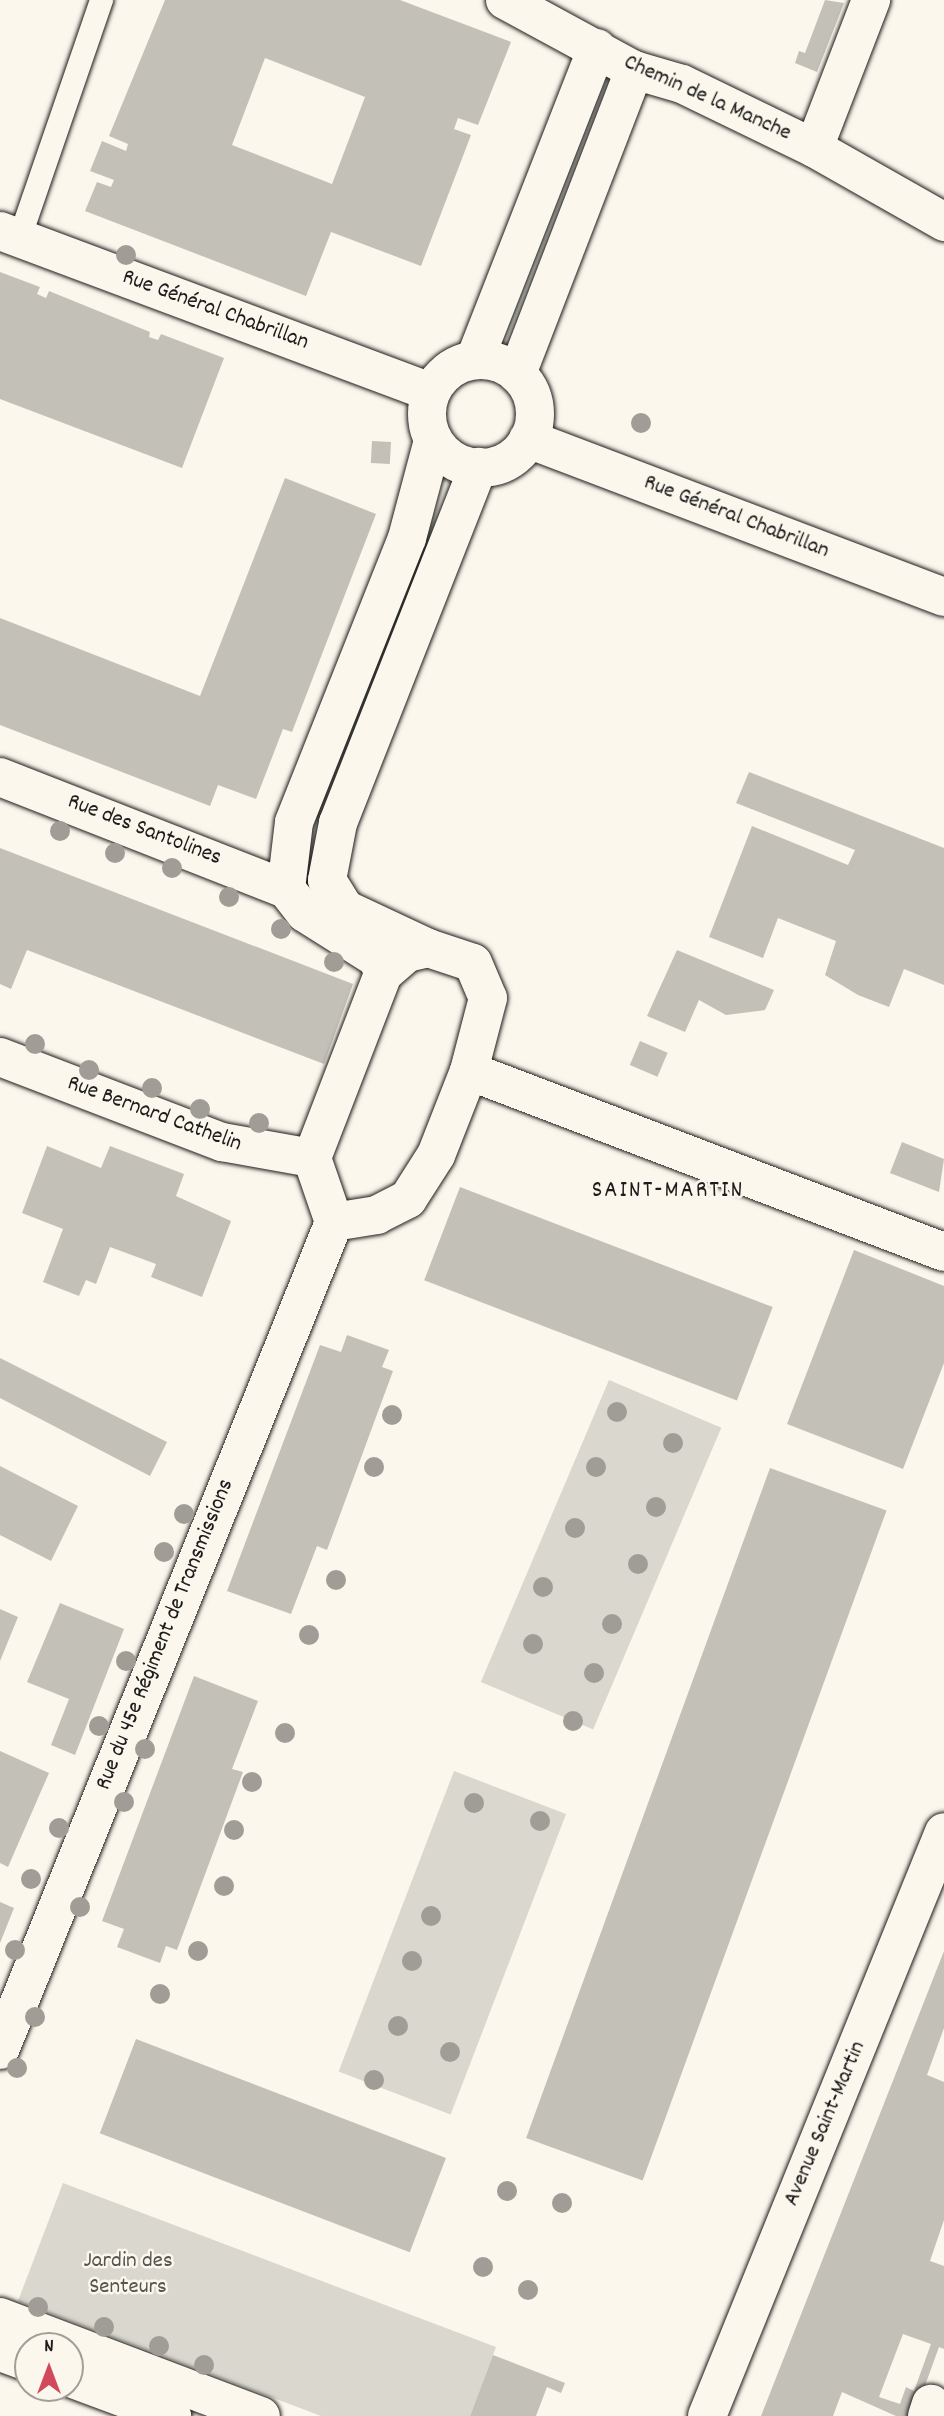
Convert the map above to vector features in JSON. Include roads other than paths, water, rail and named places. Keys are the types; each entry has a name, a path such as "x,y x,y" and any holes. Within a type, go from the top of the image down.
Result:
{"street":[{"name":"Chemin de la Manche","path":"505,0 634,69 682,85 814,148 944,222"},
{"path":"814,148 871,0"},
{"path":"475,359 597,48"},
{"path":"517,374 634,69"},
{"name":"Rue Général Chabrillan","path":"9,234 431,392"},
{"path":"383,974 379,959 305,913 286,889 293,822 407,538 433,440 426,408 431,392 450,369 475,359 517,374 535,410 528,439 508,460 478,467 461,464 433,440"},
{"name":"Rue Général Chabrillan","path":"528,439 944,597"},
{"path":"429,948 407,953 383,974 312,1158 334,1222 377,1215 408,1199 436,1155 469,1071 488,998 473,963 429,948 345,909 327,880 338,822 478,467"},
{"name":"Rue des Santolines","path":"0,778 286,889"},
{"name":"Rue Bernard Cathelin","path":"0,1057 222,1142 312,1158"},
{"path":"469,1071 944,1252"},
{"name":"Rue du 45e Régiment de Transmissions","path":"0,2050 334,1222"},
{"name":"Avenue Saint-Martin","path":"708,2416 944,1832"},
{"path":"0,2317 261,2416"},
{"path":"84,2383 172,2416"}],"lane":[{"path":"9,234 102,0"}],"district":[{"name":"SAINT-MARTIN","path":"668,1192"}],"park label":[{"name":"Jardin des Senteurs","path":"128,2275"}]}
